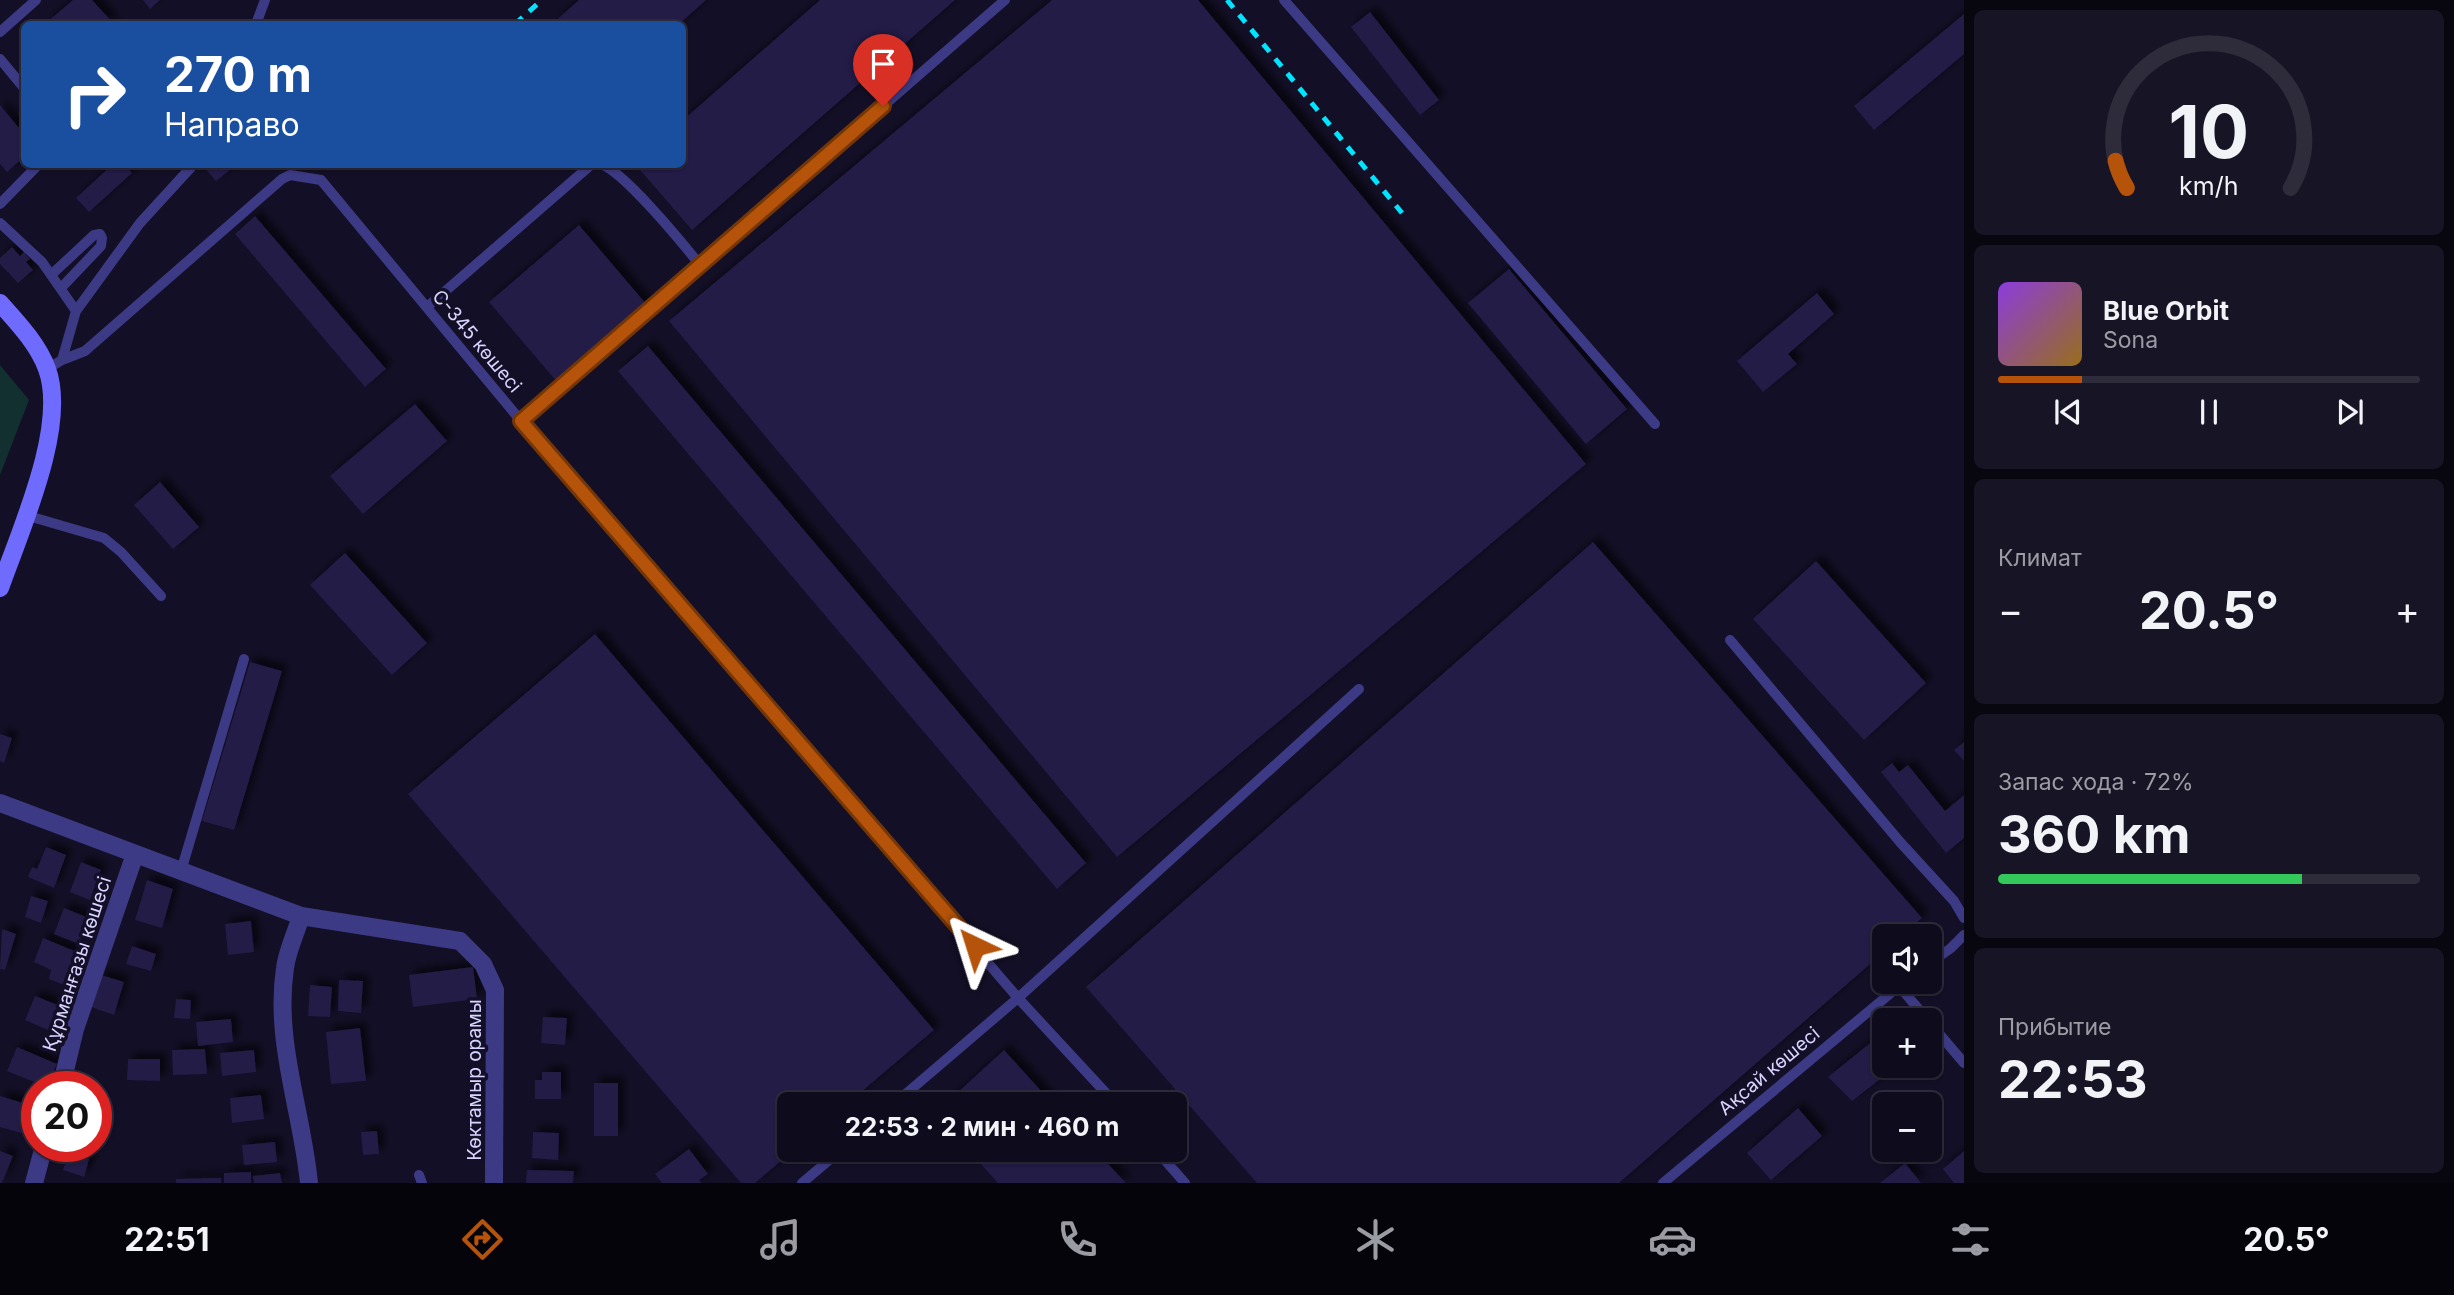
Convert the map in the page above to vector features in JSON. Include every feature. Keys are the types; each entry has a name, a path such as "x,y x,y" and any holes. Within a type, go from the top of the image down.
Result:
{"main road":[{"path":"0,303 55,364 54,404 48,447 0,587"}],"street":[{"path":"0,803 301,916 285,966 282,1012 288,1068 309,1183"},
{"name":"Құрманғазы көшесі","path":"65,1071 75,1029 135,854"},
{"name":"Көктамыр орамы","path":"301,916 460,941 483,964 495,990 494,1183"},
{"path":"34,1183 40,1162"}],"lane":[{"path":"0,32 36,0"},
{"path":"257,21 265,0"},
{"path":"521,421 1005,0"},
{"path":"1284,0 1655,424"},
{"path":"0,59 21,85"},
{"path":"0,204 35,168"},
{"path":"55,364 76,311 140,223 190,168"},
{"path":"427,307 587,168"},
{"path":"607,168 670,228 700,265"},
{"name":"С-345 көшесі","path":"55,364 85,351 282,179 290,175 321,180 521,421 1018,998 1105,1092"},
{"path":"0,223 42,262 76,311"},
{"path":"51,275 93,234 100,234 101,246 61,288"},
{"path":"25,515 104,538 121,552 162,596"},
{"path":"1731,640 1900,842 1954,901 1964,918"},
{"path":"181,871 244,659"},
{"path":"908,1092 1018,998 1359,690"},
{"path":"1942,954 1964,934"},
{"name":"Ақсай көшесі","path":"1663,1183 1889,994"},
{"path":"1942,1037 1964,1063"},
{"path":"802,1183 827,1162"},
{"path":"1167,1162 1185,1183"}],"green space":[{"path":"0,365 29,400 0,475"}],"building":[{"path":"73,0 92,0 111,21 48,21"},
{"path":"143,0 160,0 150,9"},
{"path":"579,0 706,0 682,21 555,21"},
{"path":"820,0 955,0 692,230 638,168 686,168 686,117"},
{"path":"1052,0 1198,0 1586,464 1117,857 669,321"},
{"path":"1370,12 1439,100 1420,115 1351,27"},
{"path":"1964,14 1964,54 1874,130 1854,106"},
{"path":"0,105 21,130 21,160 7,172 0,164"},
{"path":"109,168 128,168 132,173 89,212 76,198"},
{"path":"205,168 230,168 231,169 216,181"},
{"path":"255,216 386,369 365,387 235,234"},
{"path":"579,225 647,305 557,382 489,302"},
{"path":"12,247 20,256 24,252 30,259 26,262 33,270 18,283 0,264 0,258"},
{"path":"1509,269 1627,409 1586,444 1468,303"},
{"path":"1817,293 1834,314 1788,354 1797,364 1763,392 1737,361"},
{"path":"648,346 1086,863 1057,889 618,371"},
{"path":"415,404 447,441 363,514 330,476"},
{"path":"160,482 199,527 173,549 134,505"},
{"path":"1593,542 1922,918 1915,924 1872,924 1872,962 1619,1183 1257,1183 1187,1103 1187,1092 1178,1092 1086,987"},
{"path":"345,553 427,643 392,675 310,585"},
{"path":"1816,561 1926,683 1864,740 1753,619"},
{"path":"595,634 934,1030 861,1092 777,1092 777,1162 780,1162 755,1183 741,1183 408,794"},
{"path":"250,662 282,671 234,830 202,821"},
{"path":"0,734 12,738 4,763 0,761"},
{"path":"1964,742 1964,761 1954,750"},
{"path":"1892,763 1899,772 1908,765 1945,811 1964,795 1964,838 1946,853 1881,772"},
{"path":"46,847 66,855 54,888 28,877 32,867 37,869"},
{"path":"81,862 101,870 90,900 70,892"},
{"path":"147,880 173,889 162,928 135,920"},
{"path":"31,896 48,901 41,923 25,917"},
{"path":"64,908 89,918 79,944 54,934"},
{"path":"251,921 254,952 228,955 225,924"},
{"path":"2,929 16,934 5,970 0,969"},
{"path":"43,938 77,952 64,985 49,979 51,970 34,962"},
{"path":"132,946 156,954 151,971 126,964"},
{"path":"473,967 477,999 413,1007 409,975"},
{"path":"101,975 124,982 114,1015 91,1007"},
{"path":"339,980 363,981 361,1013 338,1011"},
{"path":"310,985 332,987 330,1017 308,1016"},
{"path":"35,996 58,1005 48,1030 25,1020"},
{"path":"176,999 191,1000 190,1019 174,1018"},
{"path":"543,1017 567,1018 565,1045 541,1043"},
{"path":"231,1019 233,1042 198,1046 196,1022"},
{"path":"360,1028 366,1081 331,1084 326,1032"},
{"path":"1872,1041 1872,1078 1882,1078 1852,1101 1828,1077"},
{"path":"17,1047 57,1064 54,1071 21,1071 21,1077 7,1071"},
{"path":"205,1049 207,1074 173,1075 172,1050"},
{"path":"254,1050 256,1072 222,1076 220,1053"},
{"path":"1004,1050 1042,1092 958,1092"},
{"path":"128,1059 160,1059 160,1081 127,1080"},
{"path":"542,1072 561,1072 561,1099 535,1099 535,1080 542,1080"},
{"path":"594,1083 618,1083 618,1136 594,1136"},
{"path":"261,1095 264,1119 232,1123 230,1098"},
{"path":"0,1096 21,1102 21,1133 0,1127"},
{"path":"1798,1108 1822,1136 1771,1180 1747,1153"},
{"path":"377,1131 379,1154 363,1155 361,1132"},
{"path":"533,1132 559,1133 558,1160 532,1158"},
{"path":"275,1142 277,1162 244,1165 242,1145"},
{"path":"689,1149 708,1174 699,1180 702,1183 662,1183 655,1174"},
{"path":"0,1151 13,1156 2,1183 0,1183"},
{"path":"1964,1151 1964,1183 1954,1183 1943,1169"},
{"path":"66,1162 88,1162 84,1177 63,1170"},
{"path":"979,1162 1106,1162 1126,1183 998,1183"},
{"path":"1905,1163 1921,1183 1880,1183"},
{"path":"527,1170 574,1171 573,1183 526,1183"},
{"path":"251,1172 251,1183 224,1183 224,1173"},
{"path":"280,1173 282,1183 254,1183 253,1176"},
{"path":"221,1178 221,1183 176,1183 176,1179"}],"railway":[{"path":"518,21 542,0"},
{"path":"1227,0 1402,213"}],"route":[{"path":"883,106 521,421 975,946"}]}
